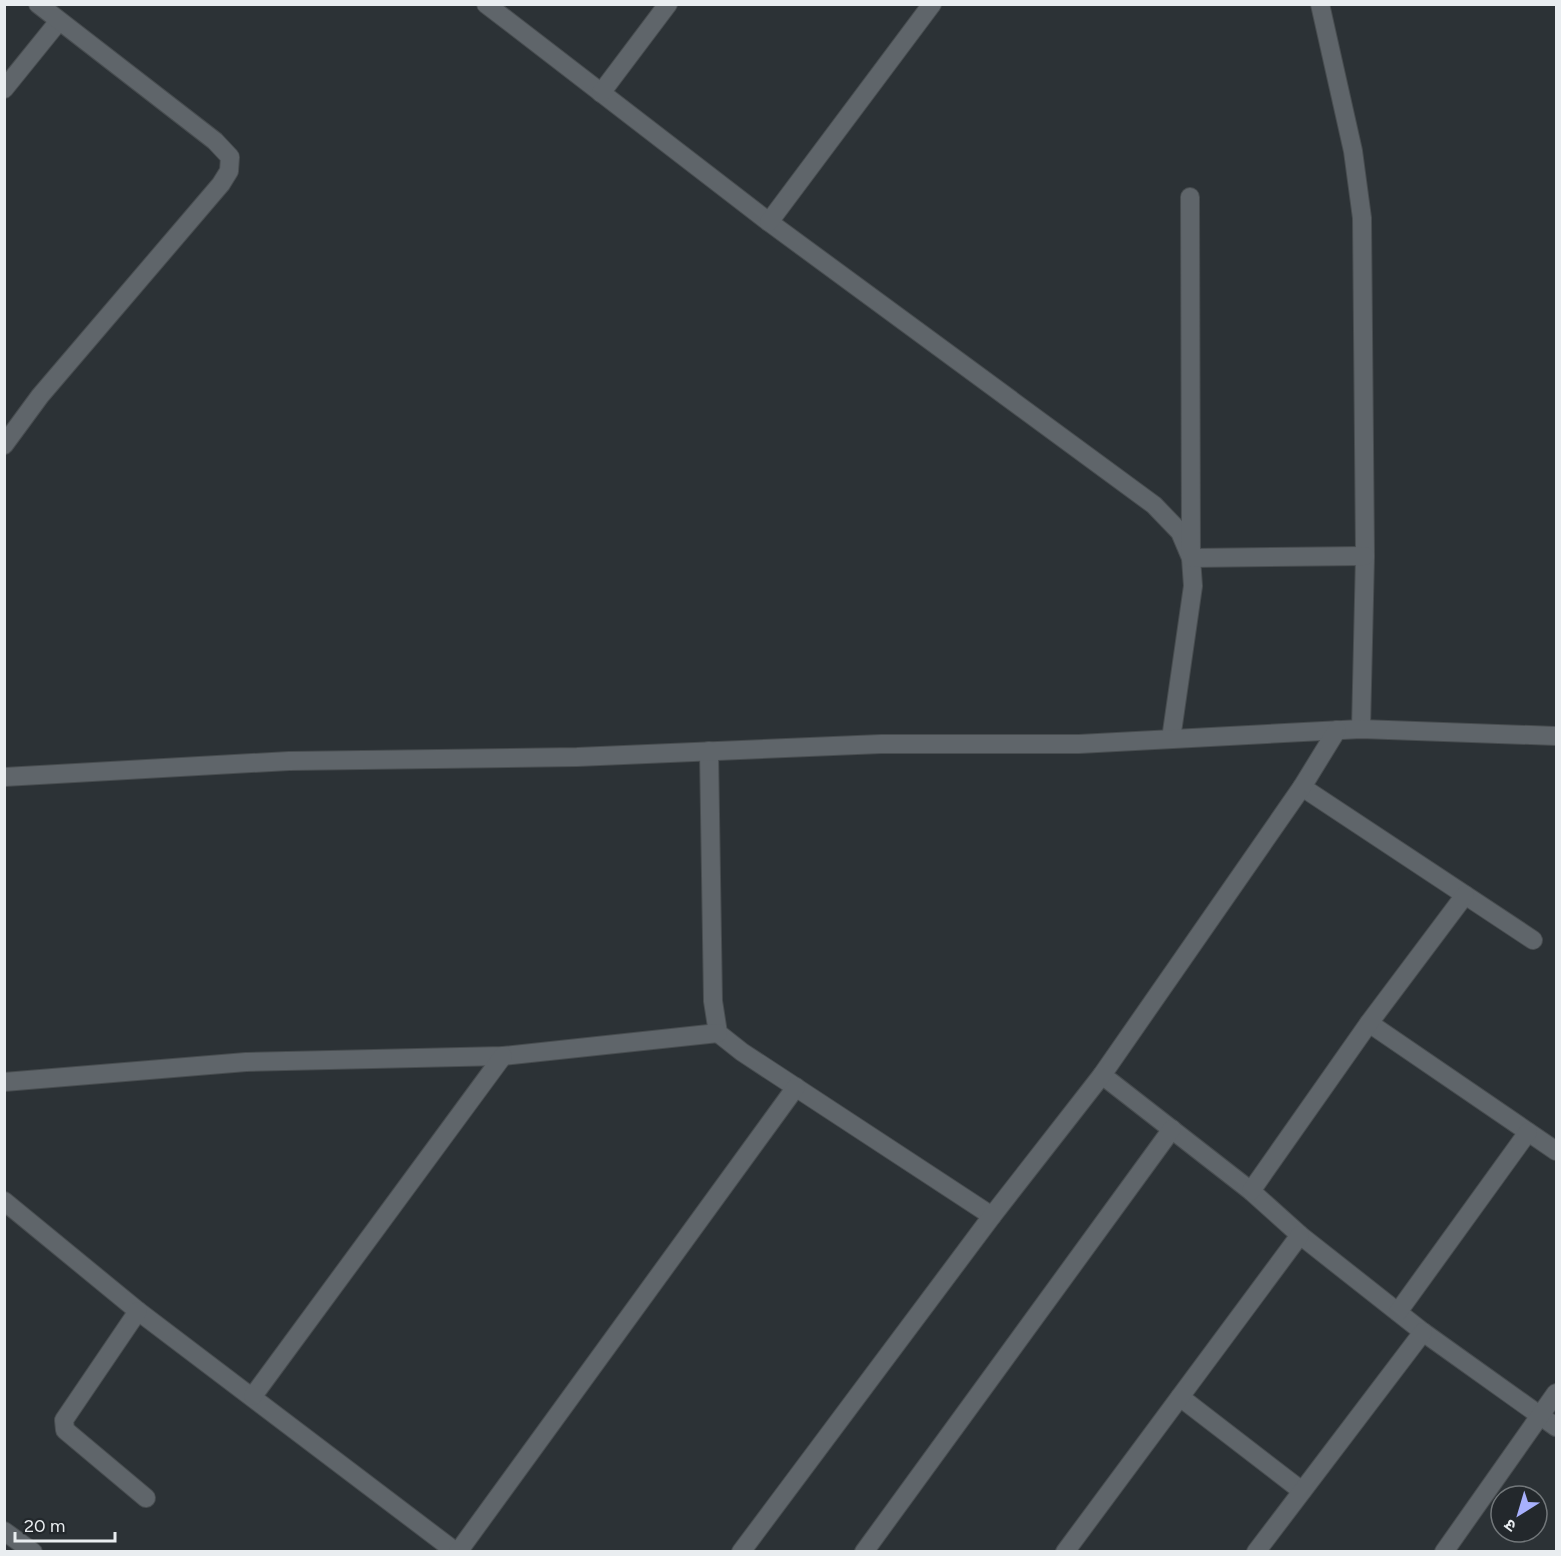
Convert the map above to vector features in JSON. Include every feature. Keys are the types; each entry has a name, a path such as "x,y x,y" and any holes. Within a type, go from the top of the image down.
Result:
{"street":[{"path":"4,445 40,396 229,171 230,157 214,141 38,4"},
{"path":"486,4 769,222 1154,505 1180,532 1191,558"},
{"path":"601,93 668,4"},
{"path":"769,222 932,4"},
{"path":"1320,4 1350,141 1362,218 1365,556 1361,729"},
{"path":"4,89 59,21"},
{"path":"1171,739 1193,586 1190,197"},
{"path":"1191,558 1365,556"},
{"path":"4,777 289,761 578,757 881,744 1079,744 1361,729 1557,736"},
{"path":"741,1551 992,1216 1102,1075 1302,787 1337,730"},
{"path":"709,752 713,1000 718,1033"},
{"path":"1302,787 1533,940"},
{"path":"1251,1191 1369,1023 1465,895"},
{"path":"1369,1023 1557,1151"},
{"path":"4,1082 246,1062 503,1056 718,1033 992,1216"},
{"path":"253,1396 503,1056"},
{"path":"1102,1075 1251,1191 1300,1235 1423,1332 1557,1427"},
{"path":"4,1201 138,1311 457,1551 796,1087"},
{"path":"864,1551 1172,1129"},
{"path":"1398,1312 1528,1132"},
{"path":"1065,1551 1300,1235"},
{"path":"138,1311 64,1420 65,1430 146,1498"},
{"path":"1256,1551 1423,1332"},
{"path":"1444,1551 1557,1393"},
{"path":"1180,1396 1302,1491"},
{"path":"4,1531 33,1551"}]}
